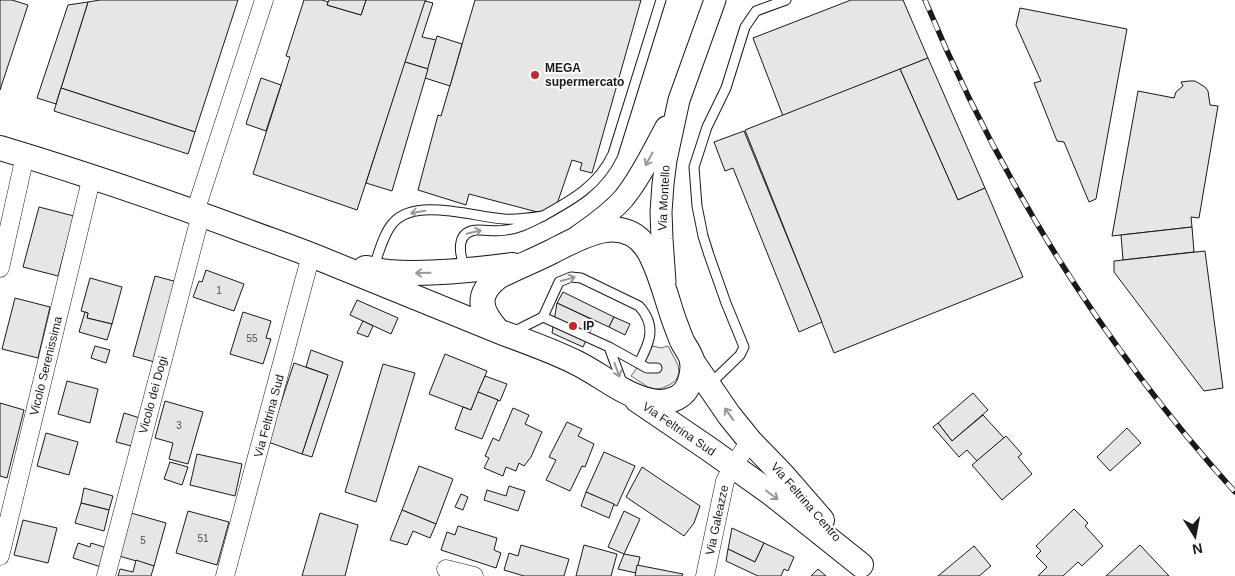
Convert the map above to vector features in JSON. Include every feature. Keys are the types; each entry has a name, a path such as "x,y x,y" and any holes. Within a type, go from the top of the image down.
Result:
{"main road":[{"path":"0,148 92,176 318,258 578,364 626,393 649,401 662,402 680,396 690,382 692,361"},
{"path":"502,332 488,320 482,306 483,294 486,288 498,277 589,234 622,230 630,233 638,238 650,254 678,332 692,361 729,415 750,441"},
{"path":"318,258 405,273 466,271 524,264"},
{"name":"Via Feltrina Sud","path":"626,393 733,466"},
{"name":"Via Feltrina Centro","path":"750,441 782,474 866,570"},
{"name":"Via Feltrina Centro","path":"733,466 772,494 866,570"}],"street":[{"name":"Vicolo dei Dogi","path":"106,576 198,213 264,0"},
{"name":"Via Montello","path":"573,240 623,199 644,169 679,100 715,0"},
{"name":"Via Montello","path":"667,297 661,212 666,160 679,100"},
{"path":"0,268 25,156"},
{"name":"Vicolo Serenissima","path":"0,556 92,176"},
{"name":"Via Feltrina Sud","path":"225,576 318,258"},
{"name":"Via Galeazze","path":"705,576 725,481 750,441"},
{"path":"446,569 474,576"}],"lane":[{"path":"466,271 462,261 460,245 461,239 465,234 471,230 495,231 516,228 543,216 563,205 591,185 608,165 661,0"},
{"path":"709,385 740,355 744,347 726,303 703,236 696,206 694,167 707,127 726,88 745,27 756,11 786,0"},
{"path":"373,269 391,224 406,214 429,210 460,212 502,219 543,216"},
{"path":"543,317 558,282 571,277 581,278 639,306 643,311 650,325 650,330 648,345 639,363"},
{"path":"502,332 543,317 609,347 647,368 657,368"},
{"path":"609,347 626,393"}],"shaded area":[{"path":"653,346 661,348 668,346 678,365 679,373 676,380 663,388 655,389 648,387 631,376"}],"building":[{"path":"0,0 12,0 28,5 0,90"},
{"path":"100,0 238,0 195,132 61,88 88,2"},
{"path":"304,0 322,0 328,2 327,5 361,15 366,0 426,0 357,210 253,174 290,57 286,56"},
{"path":"329,0 366,0 361,15 327,5"},
{"path":"475,0 641,0 592,173 580,170 582,163 572,160 557,204 541,213 469,194 466,205 418,190 438,115 441,116"},
{"path":"851,0 903,0 928,58 783,116 753,38"},
{"path":"425,1 433,3 422,37 436,40 428,69 405,62"},
{"path":"88,2 56,104 37,98 68,5"},
{"path":"1020,8 1127,29 1096,199 1089,202 1064,142 1057,141 1034,83 1041,81 1016,25"},
{"path":"437,36 462,44 450,86 425,78"},
{"path":"928,58 985,188 958,200 900,69"},
{"path":"405,62 428,69 392,191 366,183"},
{"path":"900,69 958,200 985,188 1023,277 834,353 745,130"},
{"path":"261,78 281,85 266,131 246,124"},
{"path":"1195,81 1205,87 1208,91 1210,105 1218,106 1199,218 1191,217 1192,227 1112,236 1138,91 1174,98 1176,92 1183,86 1181,82"},
{"path":"61,88 195,132 188,154 54,111"},
{"path":"744,131 822,322 799,332 733,168 725,171 714,142"},
{"path":"39,207 74,216 58,276 23,267"},
{"path":"1192,227 1194,252 1123,260 1121,235"},
{"path":"1205,251 1223,388 1204,391 1114,272 1114,261"},
{"path":"206,270 244,284 234,311 193,297 199,281 202,282"},
{"path":"155,276 181,283 158,363 133,356"},
{"path":"90,278 122,287 112,324 87,318 88,313 81,311"},
{"path":"563,292 614,317 609,327 557,303"},
{"path":"15,298 50,307 38,358 2,349"},
{"path":"357,300 398,318 391,334 350,315"},
{"path":"557,303 595,321 583,347 552,333"},
{"path":"85,312 88,313 87,318 112,324 107,340 79,332"},
{"path":"243,312 271,321 266,338 271,339 263,364 230,354"},
{"path":"614,317 630,324 625,335 609,327"},
{"path":"363,321 373,326 368,337 357,333"},
{"path":"95,346 110,350 106,363 91,358"},
{"path":"311,350 343,362 312,457 302,454 328,375 306,367"},
{"path":"445,354 487,371 471,410 429,394"},
{"path":"294,363 328,375 302,454 268,442"},
{"path":"383,364 415,373 376,502 345,492"},
{"path":"485,376 507,384 500,401 478,392"},
{"path":"67,381 98,389 90,423 58,414"},
{"path":"478,392 498,400 482,439 455,429 463,407 471,410"},
{"path":"973,393 988,410 952,441 938,423"},
{"path":"165,401 203,412 188,464 169,459 173,443 155,438"},
{"path":"0,403 24,410 7,478 0,476"},
{"path":"513,408 529,415 525,424 542,432 531,457 524,466 519,463 516,471 506,467 503,476 484,468 489,458 485,456 493,438 499,441"},
{"path":"124,413 143,419 135,447 116,442"},
{"path":"983,415 1004,438 977,461 967,450 959,457 933,427 938,423 952,441"},
{"path":"567,422 582,429 578,436 594,444 585,467 582,466 570,491 546,480 556,460 549,457"},
{"path":"1127,428 1141,443 1110,471 1097,457"},
{"path":"46,433 78,442 69,475 37,466"},
{"path":"1006,436 1022,454 1018,457 1032,474 1002,500 972,465"},
{"path":"604,452 635,466 617,506 586,492"},
{"path":"197,454 242,464 235,496 190,485"},
{"path":"170,462 188,467 182,485 164,479"},
{"path":"419,466 453,479 436,524 402,510"},
{"path":"642,467 700,506 694,523 684,536 626,497"},
{"path":"509,486 525,491 518,511 484,500 487,490 506,496"},
{"path":"84,488 113,496 109,510 81,503"},
{"path":"586,492 614,504 609,518 581,506"},
{"path":"461,494 468,497 463,510 455,507"},
{"path":"81,503 109,510 104,531 75,523"},
{"path":"1074,509 1088,523 1085,526 1103,546 1082,566 1078,562 1063,576 1038,576 1047,567 1036,556 1041,551 1036,546"},
{"path":"402,510 436,524 430,538 413,531 407,545 390,540"},
{"path":"188,511 229,522 217,565 176,553"},
{"path":"624,511 640,519 624,554 608,547"},
{"path":"131,513 166,523 154,566 119,556"},
{"path":"320,513 358,525 345,576 302,576"},
{"path":"23,520 57,528 48,563 14,555"},
{"path":"458,526 497,538 494,550 501,553 496,568 441,550 447,532 455,535"},
{"path":"732,528 764,543 755,562 728,549"},
{"path":"78,543 90,547 91,543 107,548 101,567 73,558"},
{"path":"764,543 794,557 788,571 784,569 781,576 758,576 726,561 728,549 755,562"},
{"path":"521,545 569,559 564,576 524,576 504,570 509,553 518,556"},
{"path":"584,545 617,554 611,576 576,576"},
{"path":"1140,545 1169,576 1106,576"},
{"path":"974,546 991,566 979,576 938,576"},
{"path":"624,554 640,557 636,573 618,569"},
{"path":"136,560 154,566 151,576 118,576 120,569 133,572"},
{"path":"637,565 683,574 682,576 635,576"},
{"path":"818,569 826,576 811,576"}],"railway":[{"path":"925,0 954,67 987,133 1059,260 1099,320 1142,379 1187,437 1235,492"}],"place":[{"name":"MEGA supermercato","path":"535,75"},
{"name":"IP","path":"573,326"}]}
